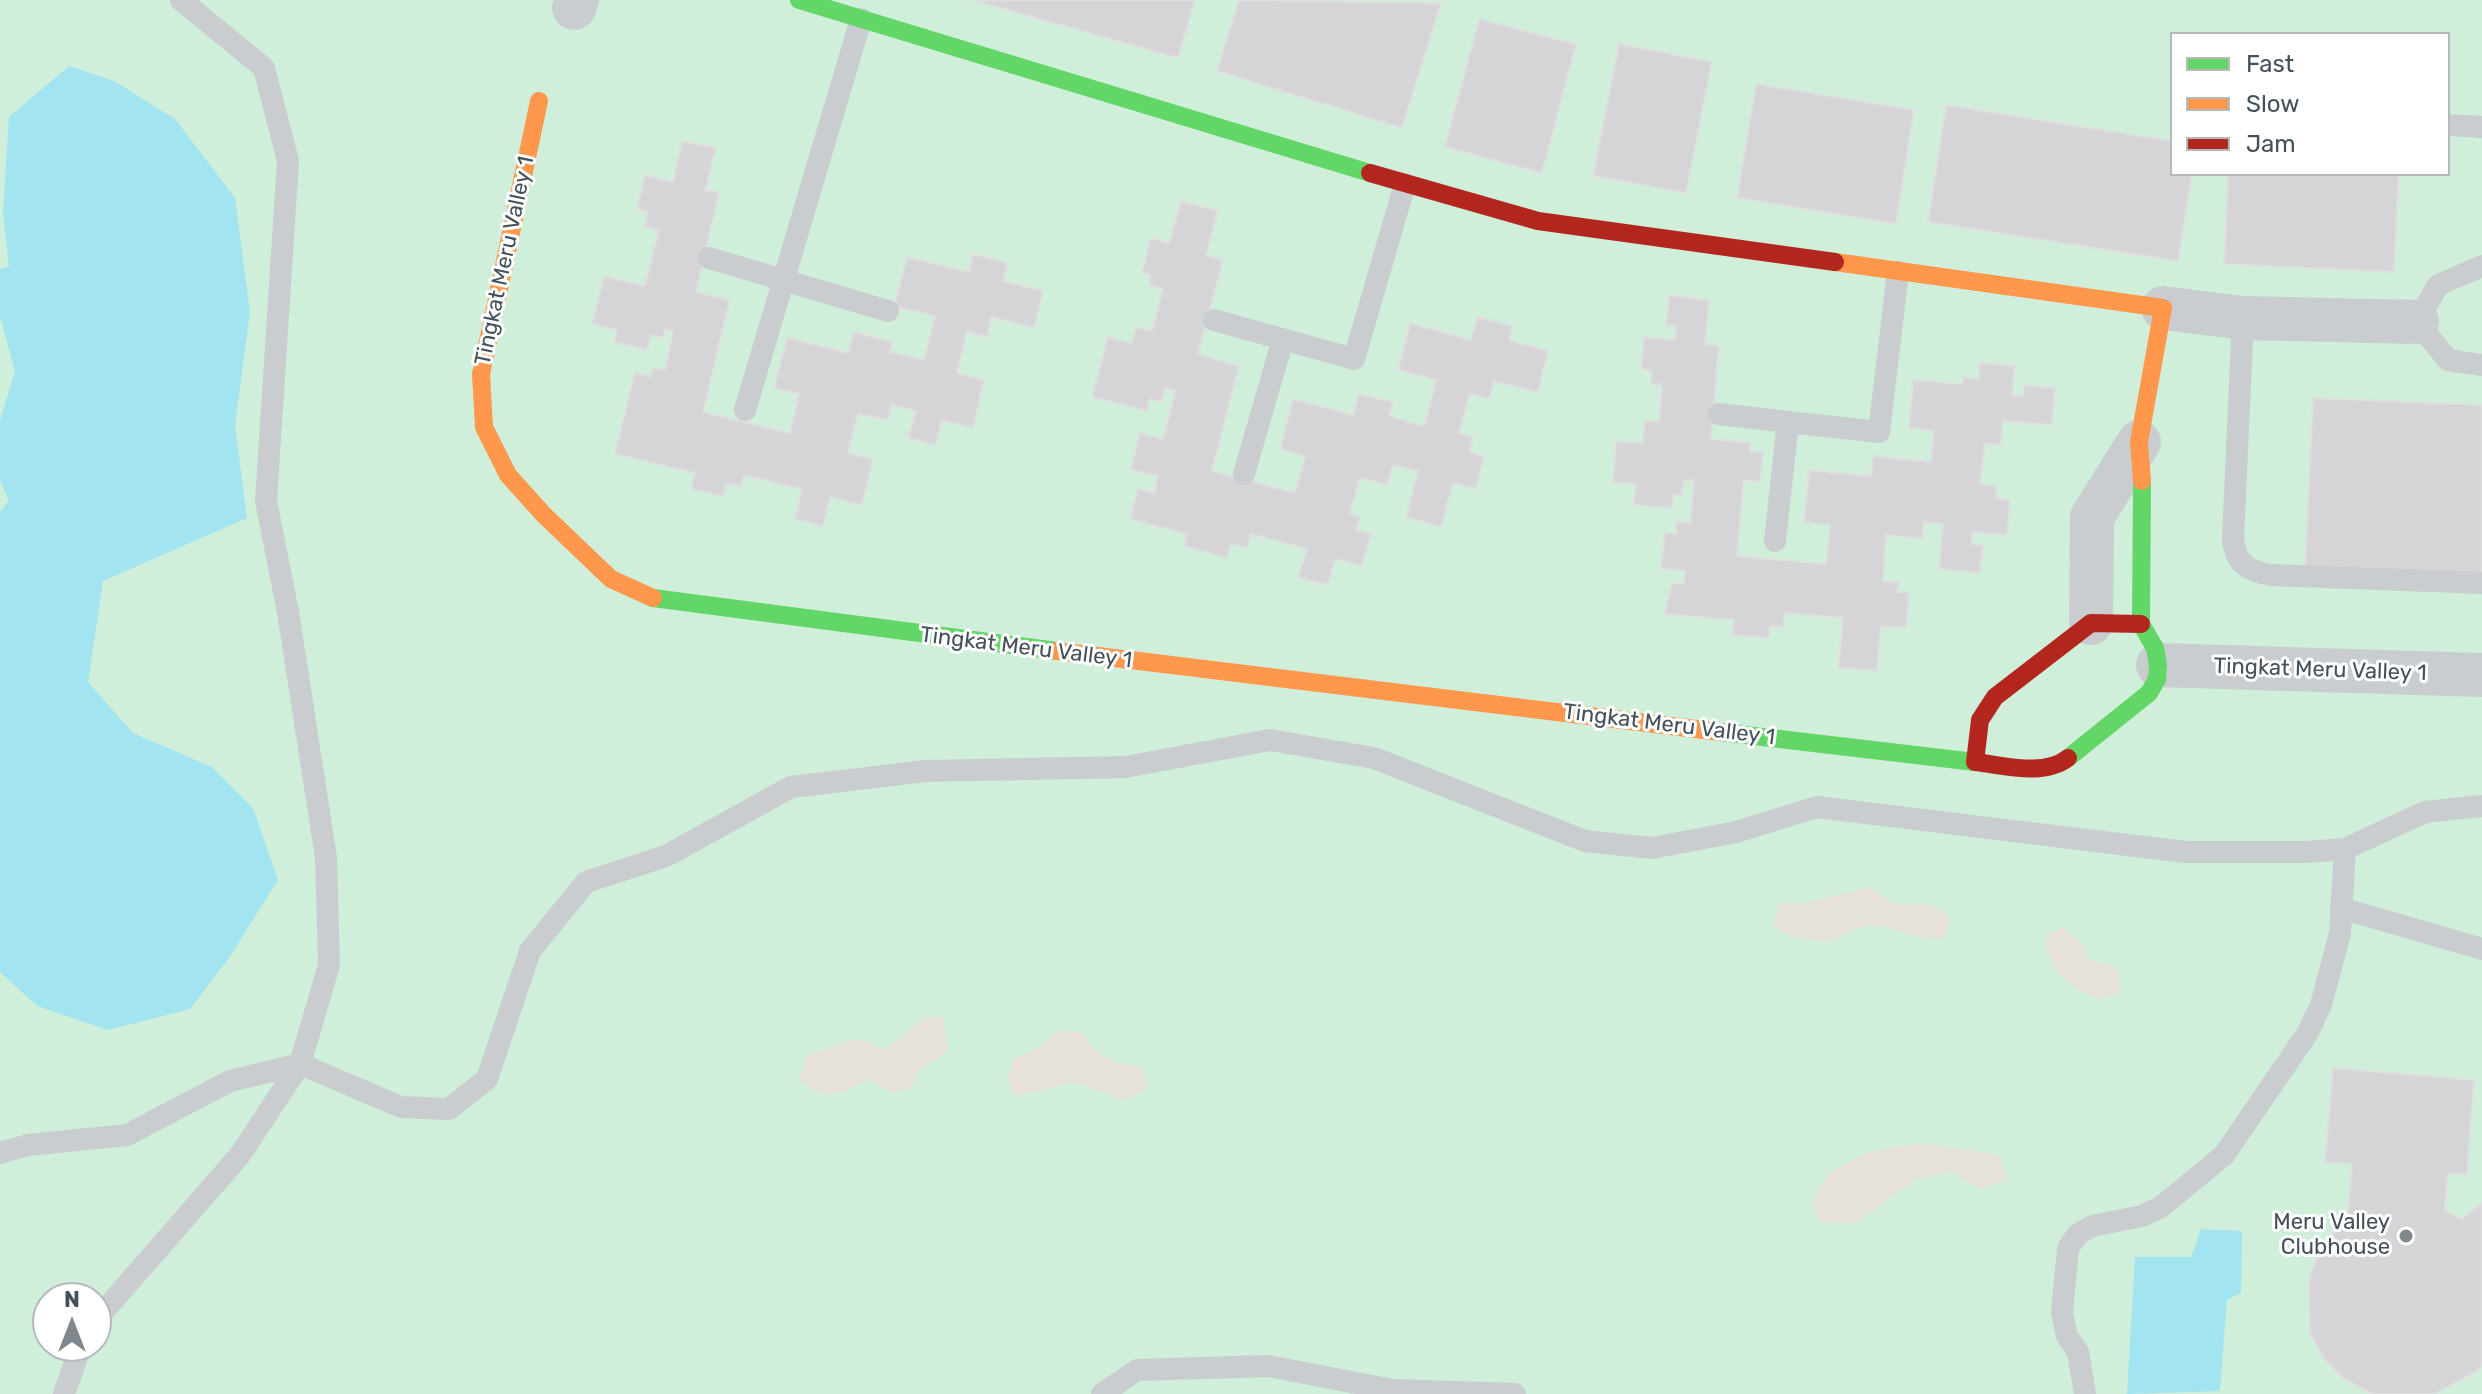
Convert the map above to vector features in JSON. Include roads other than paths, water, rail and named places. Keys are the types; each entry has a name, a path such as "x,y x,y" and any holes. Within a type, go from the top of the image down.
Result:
{"street":[{"path":"799,0 1405,184 1553,223 2243,318 2417,322"},
{"name":"Tingkat Meru Valley 1","path":"539,101 481,374 484,427 491,448 508,475 544,515 611,579 650,598 1272,679 2029,768 2049,767 2063,762 2149,693 2157,679 2158,665 2482,675"},
{"path":"2158,665 2155,648 2141,624 2144,517 2139,442 2163,308"},
{"path":"2091,623 2092,517 2139,442"},
{"path":"1975,762 1985,708 2091,623 2141,624"}],"lane":[{"path":"112,1302 240,1155 300,1064 329,965 326,858 288,612 266,501 288,161 264,68 181,0"},
{"path":"745,410 861,19"},
{"path":"2450,125 2482,127"},
{"path":"1214,320 1354,359 1405,184"},
{"path":"709,258 888,311"},
{"path":"2482,266 2438,285 2417,322 2448,360 2482,365"},
{"path":"1719,414 1879,432 1898,272"},
{"path":"2243,318 2233,538 2234,551 2241,564 2254,572 2271,575 2482,583"},
{"path":"1244,474 1283,339"},
{"path":"1775,541 1788,422"},
{"path":"0,1153 28,1145 127,1135 230,1081 300,1064 401,1107 449,1109 487,1079 530,951 586,882 666,856 791,787 926,771 1125,767 1270,740 1374,758 1585,841 1652,848 1736,832 1817,807 2185,852 2345,849 2425,812 2482,806"},
{"path":"2085,1394 2078,1352 2067,1336 2062,1313 2068,1248 2078,1234 2092,1226 2142,1216 2161,1207 2224,1155 2307,1034 2321,1005 2340,933 2345,849"},
{"path":"2341,908 2482,949"},
{"path":"64,1394 75,1362"},
{"path":"1102,1394 1137,1370 1268,1366 1393,1390 1515,1394"}],"water":[{"path":"69,66 114,81 175,119 235,198 250,312 235,425 247,518 103,581 88,682 133,733 212,767 253,808 278,880 229,958 190,1009 108,1030 37,1006 0,972 0,512 9,500 0,481 0,421 15,371 0,316 0,269 9,266 3,213 9,117"},
{"path":"2201,1229 2242,1231 2241,1293 2227,1300 2220,1391 2127,1394 2135,1257 2191,1257"}],"place":[{"name":"Meru Valley Clubhouse","path":"2406,1236"}]}
